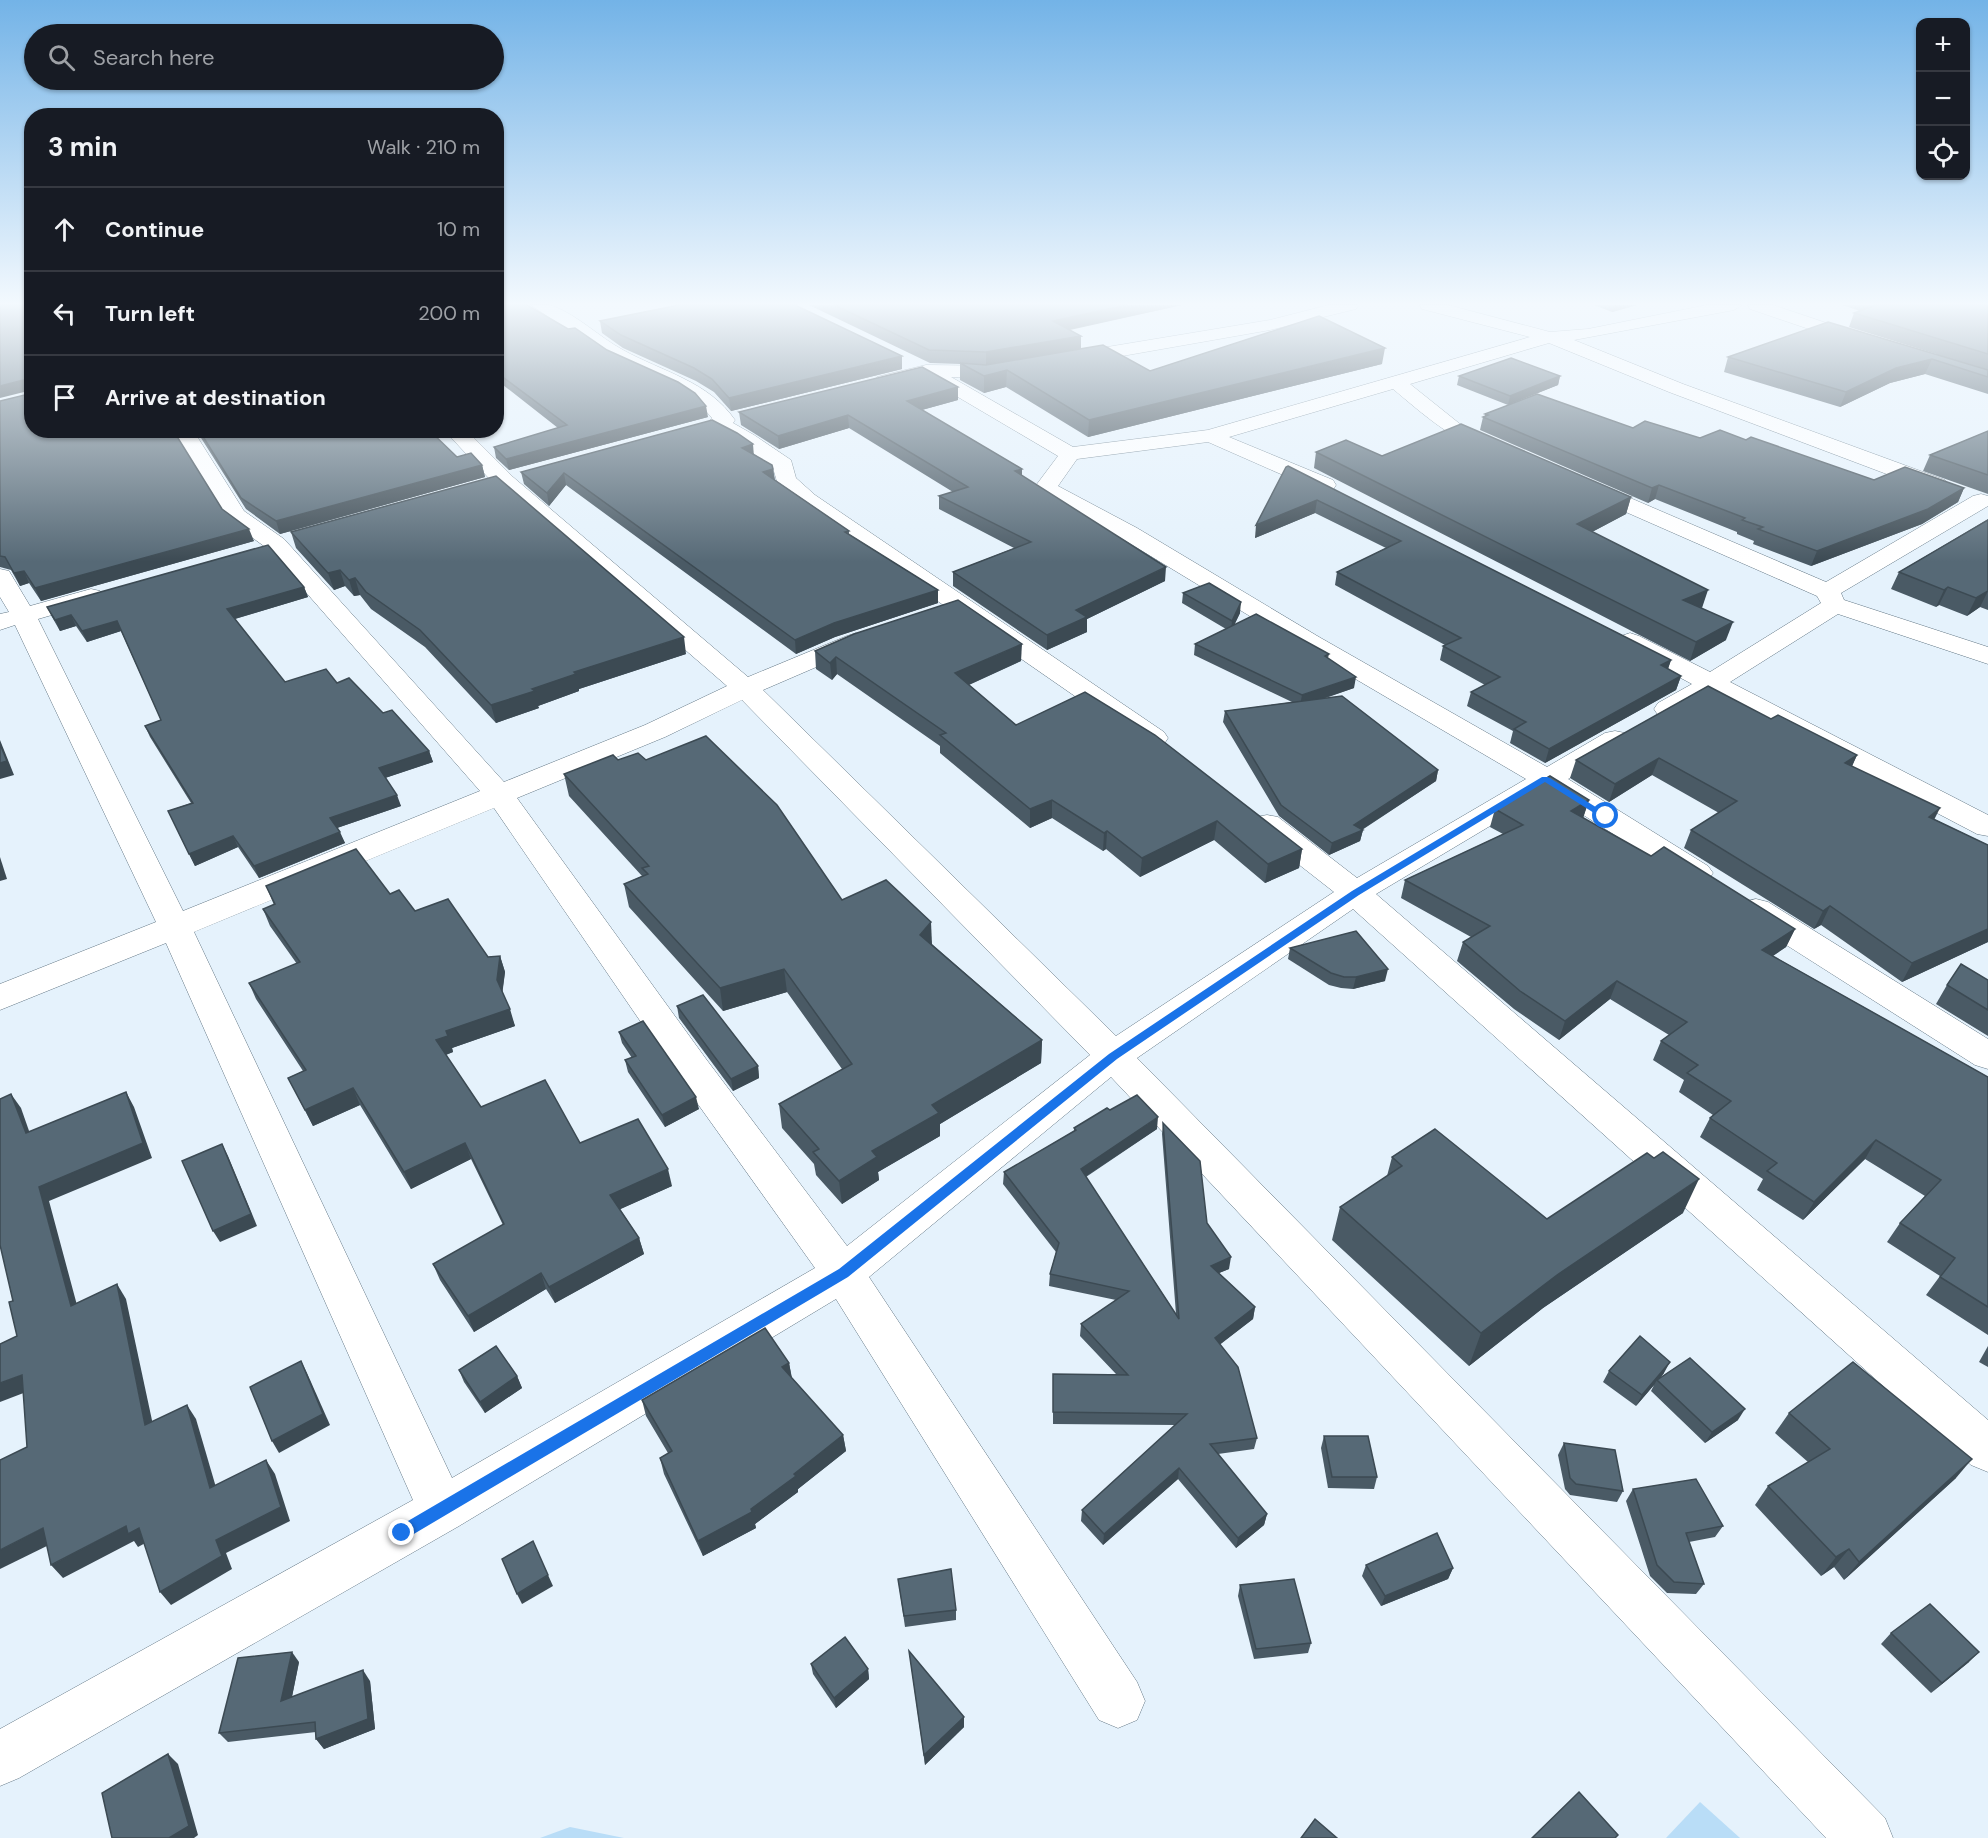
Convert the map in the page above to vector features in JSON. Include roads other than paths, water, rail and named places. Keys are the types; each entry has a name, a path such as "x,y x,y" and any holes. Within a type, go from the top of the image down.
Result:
{"street":[{"path":"694,391 705,398 712,424"},
{"path":"961,391 1070,454 1210,436 1366,391"},
{"path":"1407,391 1453,428 1508,452"},
{"path":"1687,391 1818,442 1984,502"},
{"path":"712,424 747,415"},
{"path":"712,424 747,439 783,465 786,480 807,500 947,611 1179,756"},
{"path":"1210,436 1350,498"},
{"path":"188,438 236,515 276,544 499,794 693,1069 843,1273 1118,1701"},
{"path":"460,438 493,485 746,688 1113,1056 1865,1838"},
{"path":"1070,454 1045,488 1129,532 1310,642 1545,778 1988,1056"},
{"path":"493,485 532,473"},
{"path":"1563,476 1867,614 1988,656"},
{"path":"0,1760 442,1510 843,1273 1113,1056 1355,893 1545,778 1713,683 1831,598 1984,502"},
{"path":"0,577 11,619 174,925 442,1510"},
{"path":"11,619 115,589"},
{"path":"1606,629 1988,827"},
{"path":"0,998 174,925 655,731 845,644 877,634"},
{"path":"1244,807 1355,893 1988,1450"}]}
